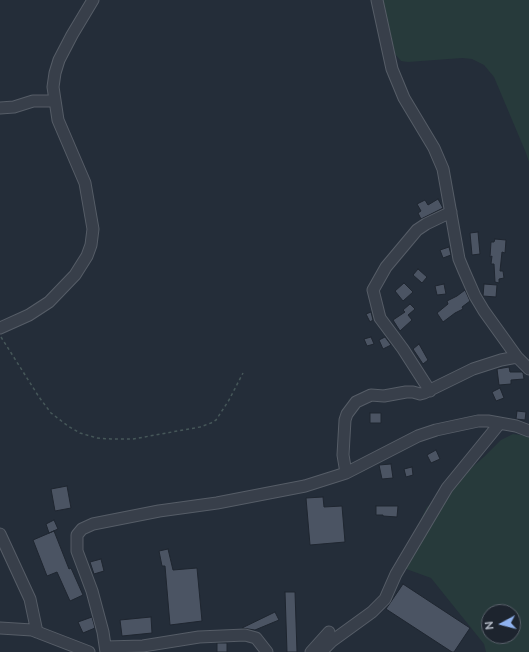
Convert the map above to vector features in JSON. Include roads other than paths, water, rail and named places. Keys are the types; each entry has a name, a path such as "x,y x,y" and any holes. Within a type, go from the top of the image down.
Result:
{"street":[{"path":"0,328 29,315 49,302 75,275 87,256 91,245 93,228 85,183 58,120 53,87 54,73 59,60 93,0"},
{"path":"377,0 392,69 404,98 420,122 439,158 446,182 459,259 472,289 484,311 517,357 529,369"},
{"path":"0,108 14,107 34,101 54,101"},
{"path":"430,391 403,349 380,318 373,290 386,267 416,230 451,212"},
{"path":"346,473 343,455 345,420 347,414 356,402 371,395 384,396 406,392 420,394 430,391 465,372 490,363 517,357"},
{"path":"267,652 256,638 245,635 199,636 143,646 106,649 92,591 77,551 77,534 82,529 93,524 159,511 217,503 305,486 346,473 418,436 436,430 478,421 516,426 529,431"},
{"path":"321,652 332,641 376,609 385,599 396,574 447,488 500,423"},
{"path":"0,534 30,599 37,632"},
{"path":"0,628 15,628 37,632 89,652"},
{"path":"312,652 329,632"}]}
